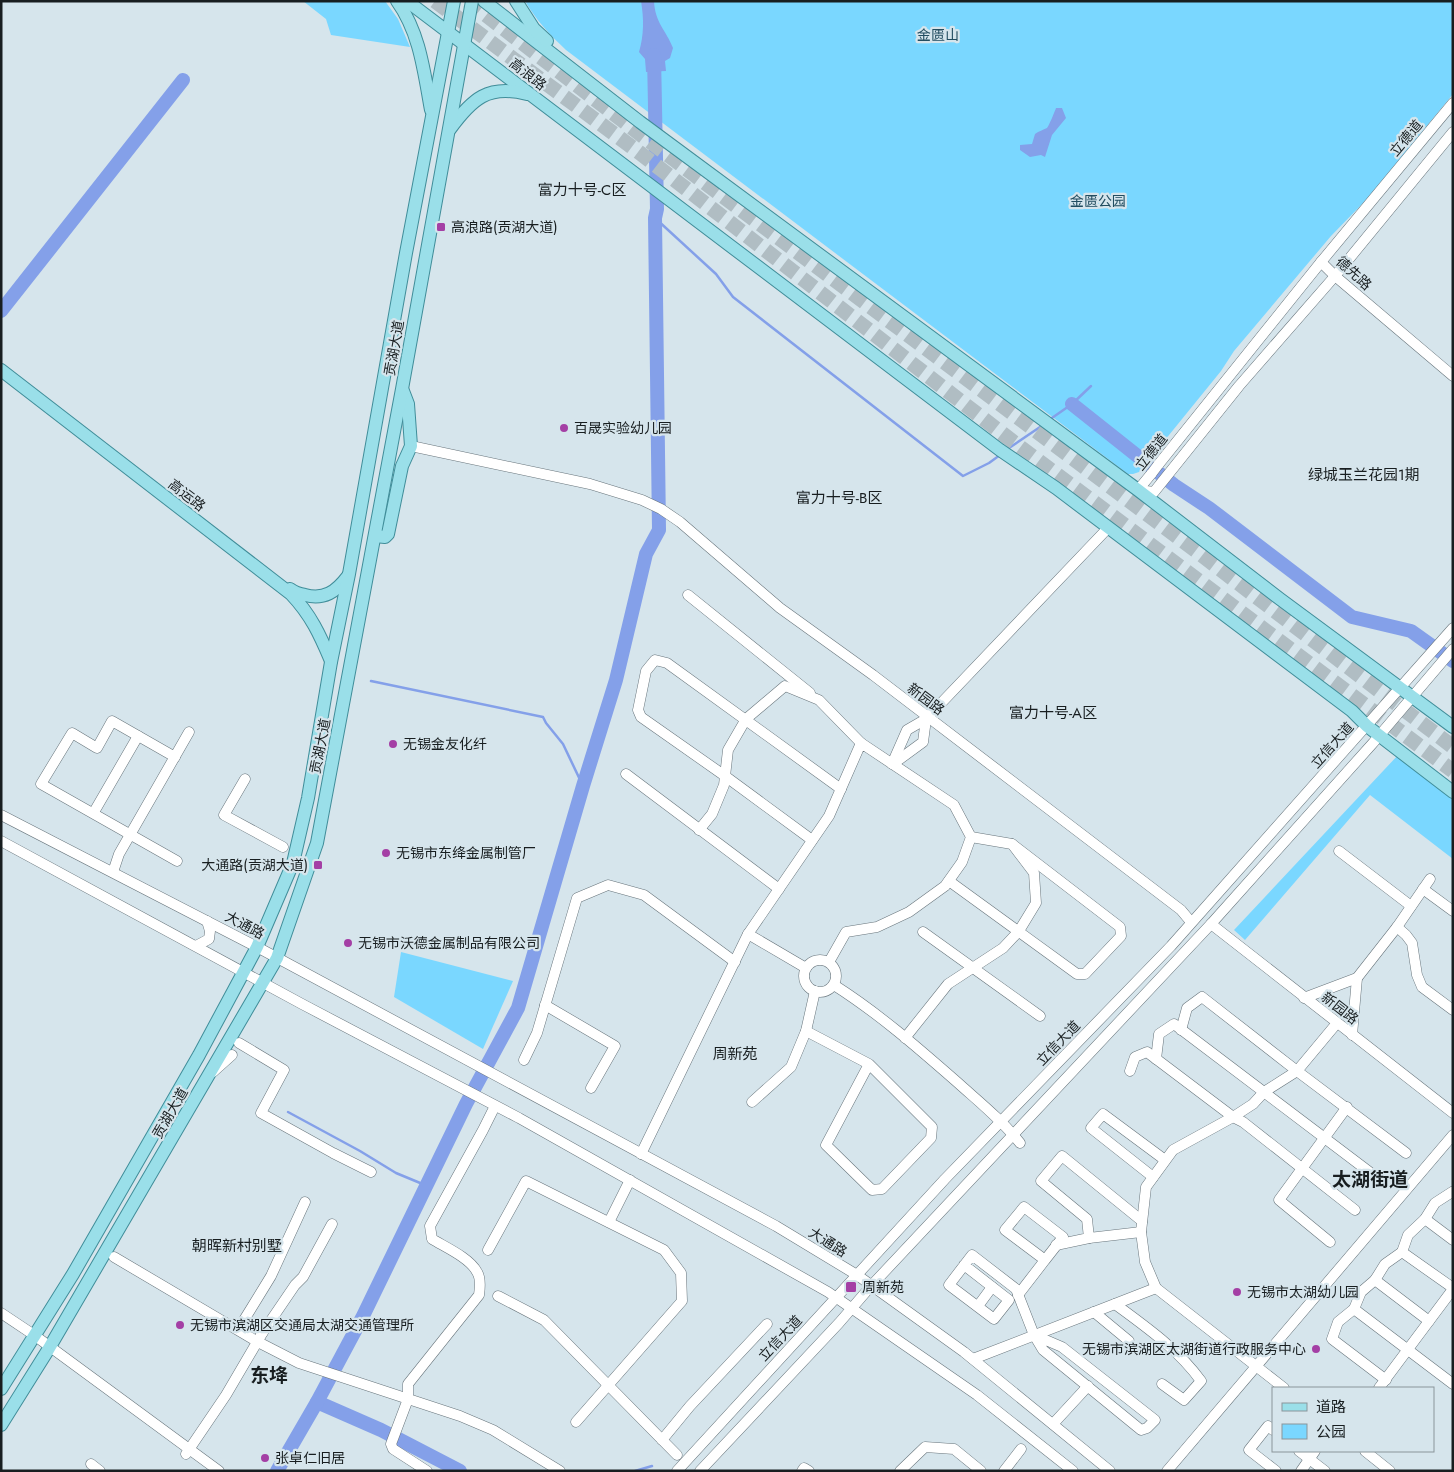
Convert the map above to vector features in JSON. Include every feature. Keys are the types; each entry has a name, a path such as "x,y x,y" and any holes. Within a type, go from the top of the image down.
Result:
{"main road":[{"path":"397,1 413,28 419,46 432,117"},
{"name":"高浪路","path":"406,1 1003,452 1056,488 1352,711 1367,726 1453,792"},
{"name":"贡湖大道","path":"1,1389 73,1274 199,1055 257,948 293,863 308,798 331,662 349,574 404,264 454,1"},
{"name":"贡湖大道","path":"1,1425 49,1349 277,958 317,843 472,1"},
{"path":"484,1 640,122 1138,490 1280,600 1453,727"},
{"path":"516,1 534,29 576,72"},
{"path":"448,131 467,106 480,97 500,91 514,91 530,95"},
{"name":"高运路","path":"1,368 294,592 313,597 329,595 340,588 349,574"},
{"name":"高运路","path":"1,368 291,594 305,608 314,623 331,662"},
{"path":"375,536 386,537 388,534 402,466 411,448 408,404 402,389"}],"street":[{"name":"立德道","path":"1138,490 1321,262 1453,103"},
{"name":"立德道","path":"1138,490 1154,492 1239,386 1336,275 1453,132"},
{"name":"德先路","path":"1321,262 1453,376"},
{"name":"德先路","path":"1336,275 1453,371"},
{"name":"新园路","path":"411,448 593,488 642,501 678,523 778,610 927,718 1181,910 1190,923"},
{"path":"892,764 907,730 927,718 1108,528"},
{"path":"688,595 819,700 861,743 954,805 970,837 962,862 945,886 901,916 877,928 846,932 829,962"},
{"name":"立信大道","path":"677,1471 856,1276 1190,923 1450,631"},
{"path":"700,1471 1211,924 1380,735 1453,649"},
{"path":"812,840 641,717 638,710 646,671 655,660 667,662 841,789"},
{"path":"699,830 712,814 724,785 728,750 746,719 785,686 819,700"},
{"path":"892,764 923,742 927,718"},
{"path":"174,757 112,721 97,748 72,733 42,784 177,861"},
{"path":"113,872 119,854 189,732"},
{"path":"94,812 138,736"},
{"path":"642,1154 748,934 828,816 861,743"},
{"path":"626,774 779,889"},
{"path":"245,778 224,816 283,847"},
{"name":"大通路","path":"1,816 277,958 776,1226 871,1286 974,1360 1110,1471"},
{"path":"949,881 1077,974 1086,974 1120,936 1120,927 1012,844 970,837"},
{"path":"1,841 492,1104 837,1297 977,1395 1073,1471"},
{"path":"905,1038 948,984 1003,948 1019,931 1036,902 1034,873 1012,844"},
{"path":"1339,851 1411,906"},
{"path":"1305,997 1357,978 1397,927 1430,879"},
{"path":"524,1060 537,1033 577,898 608,884 644,895 734,962"},
{"path":"1424,889 1453,911"},
{"path":"196,946 209,939 210,931 207,921"},
{"name":"新园路","path":"1211,924 1453,1108"},
{"path":"1397,927 1412,943 1417,975 1422,986 1453,1010"},
{"path":"923,932 1040,1016"},
{"path":"748,934 806,968"},
{"path":"814,961 829,962 836,975 834,985 826,991 815,991 806,984 804,979 806,968 814,961"},
{"path":"1352,1033 1357,978"},
{"path":"834,985 863,1004 905,1038 1001,1122 1020,1142"},
{"path":"752,1102 791,1067 806,1031 815,991"},
{"path":"1182,1030 1187,1008 1202,997 1297,1072 1406,1152"},
{"name":"新园路","path":"1305,997 1453,1113"},
{"path":"545,1005 615,1046 591,1088"},
{"path":"1283,1387 1156,1288 1146,1262 1141,1232 1146,1187 1173,1150 1233,1117 1253,1104 1264,1092 1297,1072 1337,1023"},
{"path":"1156,1059 1159,1034 1174,1024 1380,1180"},
{"path":"806,1031 869,1064 932,1127 931,1138 882,1190 872,1190 826,1145 869,1064"},
{"path":"239,1043 284,1070 261,1113 371,1172"},
{"path":"1130,1071 1135,1058 1147,1052 1233,1117 1243,1122 1355,1210"},
{"path":"208,1076 232,1055"},
{"path":"428,1471 393,1449 391,1444 408,1398 408,1384 479,1295 478,1273 470,1262 432,1239 430,1226 483,1130 492,1104"},
{"path":"1330,1242 1279,1200 1347,1107"},
{"path":"1153,1177 1091,1128 1102,1114 1165,1160"},
{"path":"1167,1471 1453,1135"},
{"path":"1089,1238 1087,1219 1041,1182 1062,1156 1142,1221"},
{"path":"609,1222 630,1180"},
{"path":"488,1250 526,1181 664,1250 681,1273 682,1301 576,1422"},
{"path":"1402,1252 1453,1289 1382,1384 1332,1339 1338,1322 1354,1309 1361,1292 1375,1280 1385,1264 1402,1252 1408,1235 1424,1219 1435,1203 1453,1193"},
{"path":"263,1332 244,1320 271,1276 305,1202"},
{"path":"1018,1295 1064,1237 1024,1207 1005,1230 1045,1260"},
{"path":"1424,1219 1453,1240"},
{"path":"188,1451 226,1395 263,1332 295,1284 303,1277 332,1224"},
{"path":"1056,1245 1089,1238 1141,1232"},
{"path":"964,1265 1009,1300 994,1319 949,1285 964,1265 972,1255 1016,1288 1034,1336 1043,1350 1141,1430 1147,1428 1155,1420 1062,1347 1034,1336"},
{"path":"114,1256 258,1342 299,1363 460,1416 493,1430 560,1471"},
{"path":"1375,1280 1429,1321"},
{"path":"978,1306 992,1287"},
{"path":"974,1360 1156,1288"},
{"path":"498,1296 544,1320 677,1455"},
{"path":"1115,1304 1161,1338 1201,1380 1184,1400 1162,1384"},
{"path":"1354,1309 1453,1384"},
{"path":"1094,1312 1129,1341"},
{"path":"1,1313 188,1451 219,1471"},
{"path":"1,1318 33,1337"},
{"path":"662,1440 690,1406 767,1324"},
{"path":"1053,1424 1088,1386"},
{"path":"1272,1429 1268,1426 1249,1450 1276,1471"},
{"path":"900,1471 925,1447 954,1449 981,1471"},
{"path":"1004,1471 1021,1449"},
{"path":"188,1451 205,1470"},
{"path":"1366,1452 1390,1471"},
{"path":"1301,1471 1312,1455 1325,1471"},
{"path":"91,1464 100,1471"},
{"path":"802,1471 804,1468 809,1471"}],"green space":[{"path":"303,1 385,1 398,19 410,47 331,35 326,19"},
{"name":"金匮公园","path":"525,1 1453,1 1453,94 1368,198 1331,236 1234,351 1221,371 1139,472 1128,474 566,50 554,39"},
{"path":"1399,754 1453,795 1453,859 1370,795 1245,940 1234,930"},
{"path":"401,952 513,981 483,1049 394,997"}],"shaded area":[{"path":"641,1 654,1 656,15 673,48 670,58 665,61 666,71 646,72 645,59 639,52 643,27"},
{"path":"1056,108 1062,108 1066,118 1052,135 1045,157 1041,155 1030,157 1020,150 1020,145 1032,144 1035,134 1048,127"}],"waterway":[{"path":"277,1471 317,1402 363,1316 466,1104 518,1008 616,680 646,554 659,530 654,55"},
{"path":"1,311 183,80"},
{"path":"655,218 716,274 733,297 963,476 989,463 1000,455"},
{"path":"1049,420 1072,404 1091,386"},
{"path":"1072,404 1174,485 1209,508 1352,617 1411,631 1453,661"},
{"path":"1006,450 1043,425"},
{"path":"371,681 543,717 563,744 583,786"},
{"path":"288,1112 396,1173 425,1185"},
{"path":"317,1402 381,1430 460,1471"},
{"path":"635,1471 652,1466"}],"tunnel":[{"path":"435,1 640,153 1012,441 1453,771"},
{"path":"468,1 644,137 1199,553 1453,747"}],"place":[{"name":"高浪路(贡湖大道)","path":"441,227"},
{"name":"百晟实验幼儿园","path":"564,428"},
{"name":"无锡金友化纤","path":"393,744"},
{"name":"无锡市东绛金属制管厂","path":"386,853"},
{"name":"大通路(贡湖大道)","path":"318,865"},
{"name":"无锡市沃德金属制品有限公司","path":"348,943"},
{"name":"周新苑","path":"851,1287"},
{"name":"无锡市太湖幼儿园","path":"1237,1292"},
{"name":"无锡市滨湖区交通局太湖交通管理所","path":"180,1325"},
{"name":"无锡市滨湖区太湖街道行政服务中心","path":"1316,1349"},
{"name":"张卓仁旧居","path":"265,1458"}],"district":[{"name":"富力十号-C区","path":"582,190"},
{"name":"绿城玉兰花园1期","path":"1364,475"},
{"name":"富力十号-B区","path":"839,498"},
{"name":"富力十号-A区","path":"1053,713"},
{"name":"周新苑","path":"735,1054"},
{"name":"太湖街道","path":"1370,1179"},
{"name":"朝晖新村别墅","path":"237,1246"},
{"name":"东鿍","path":"269,1375"}],"park label":[{"name":"金匮山","path":"938,35"}]}
